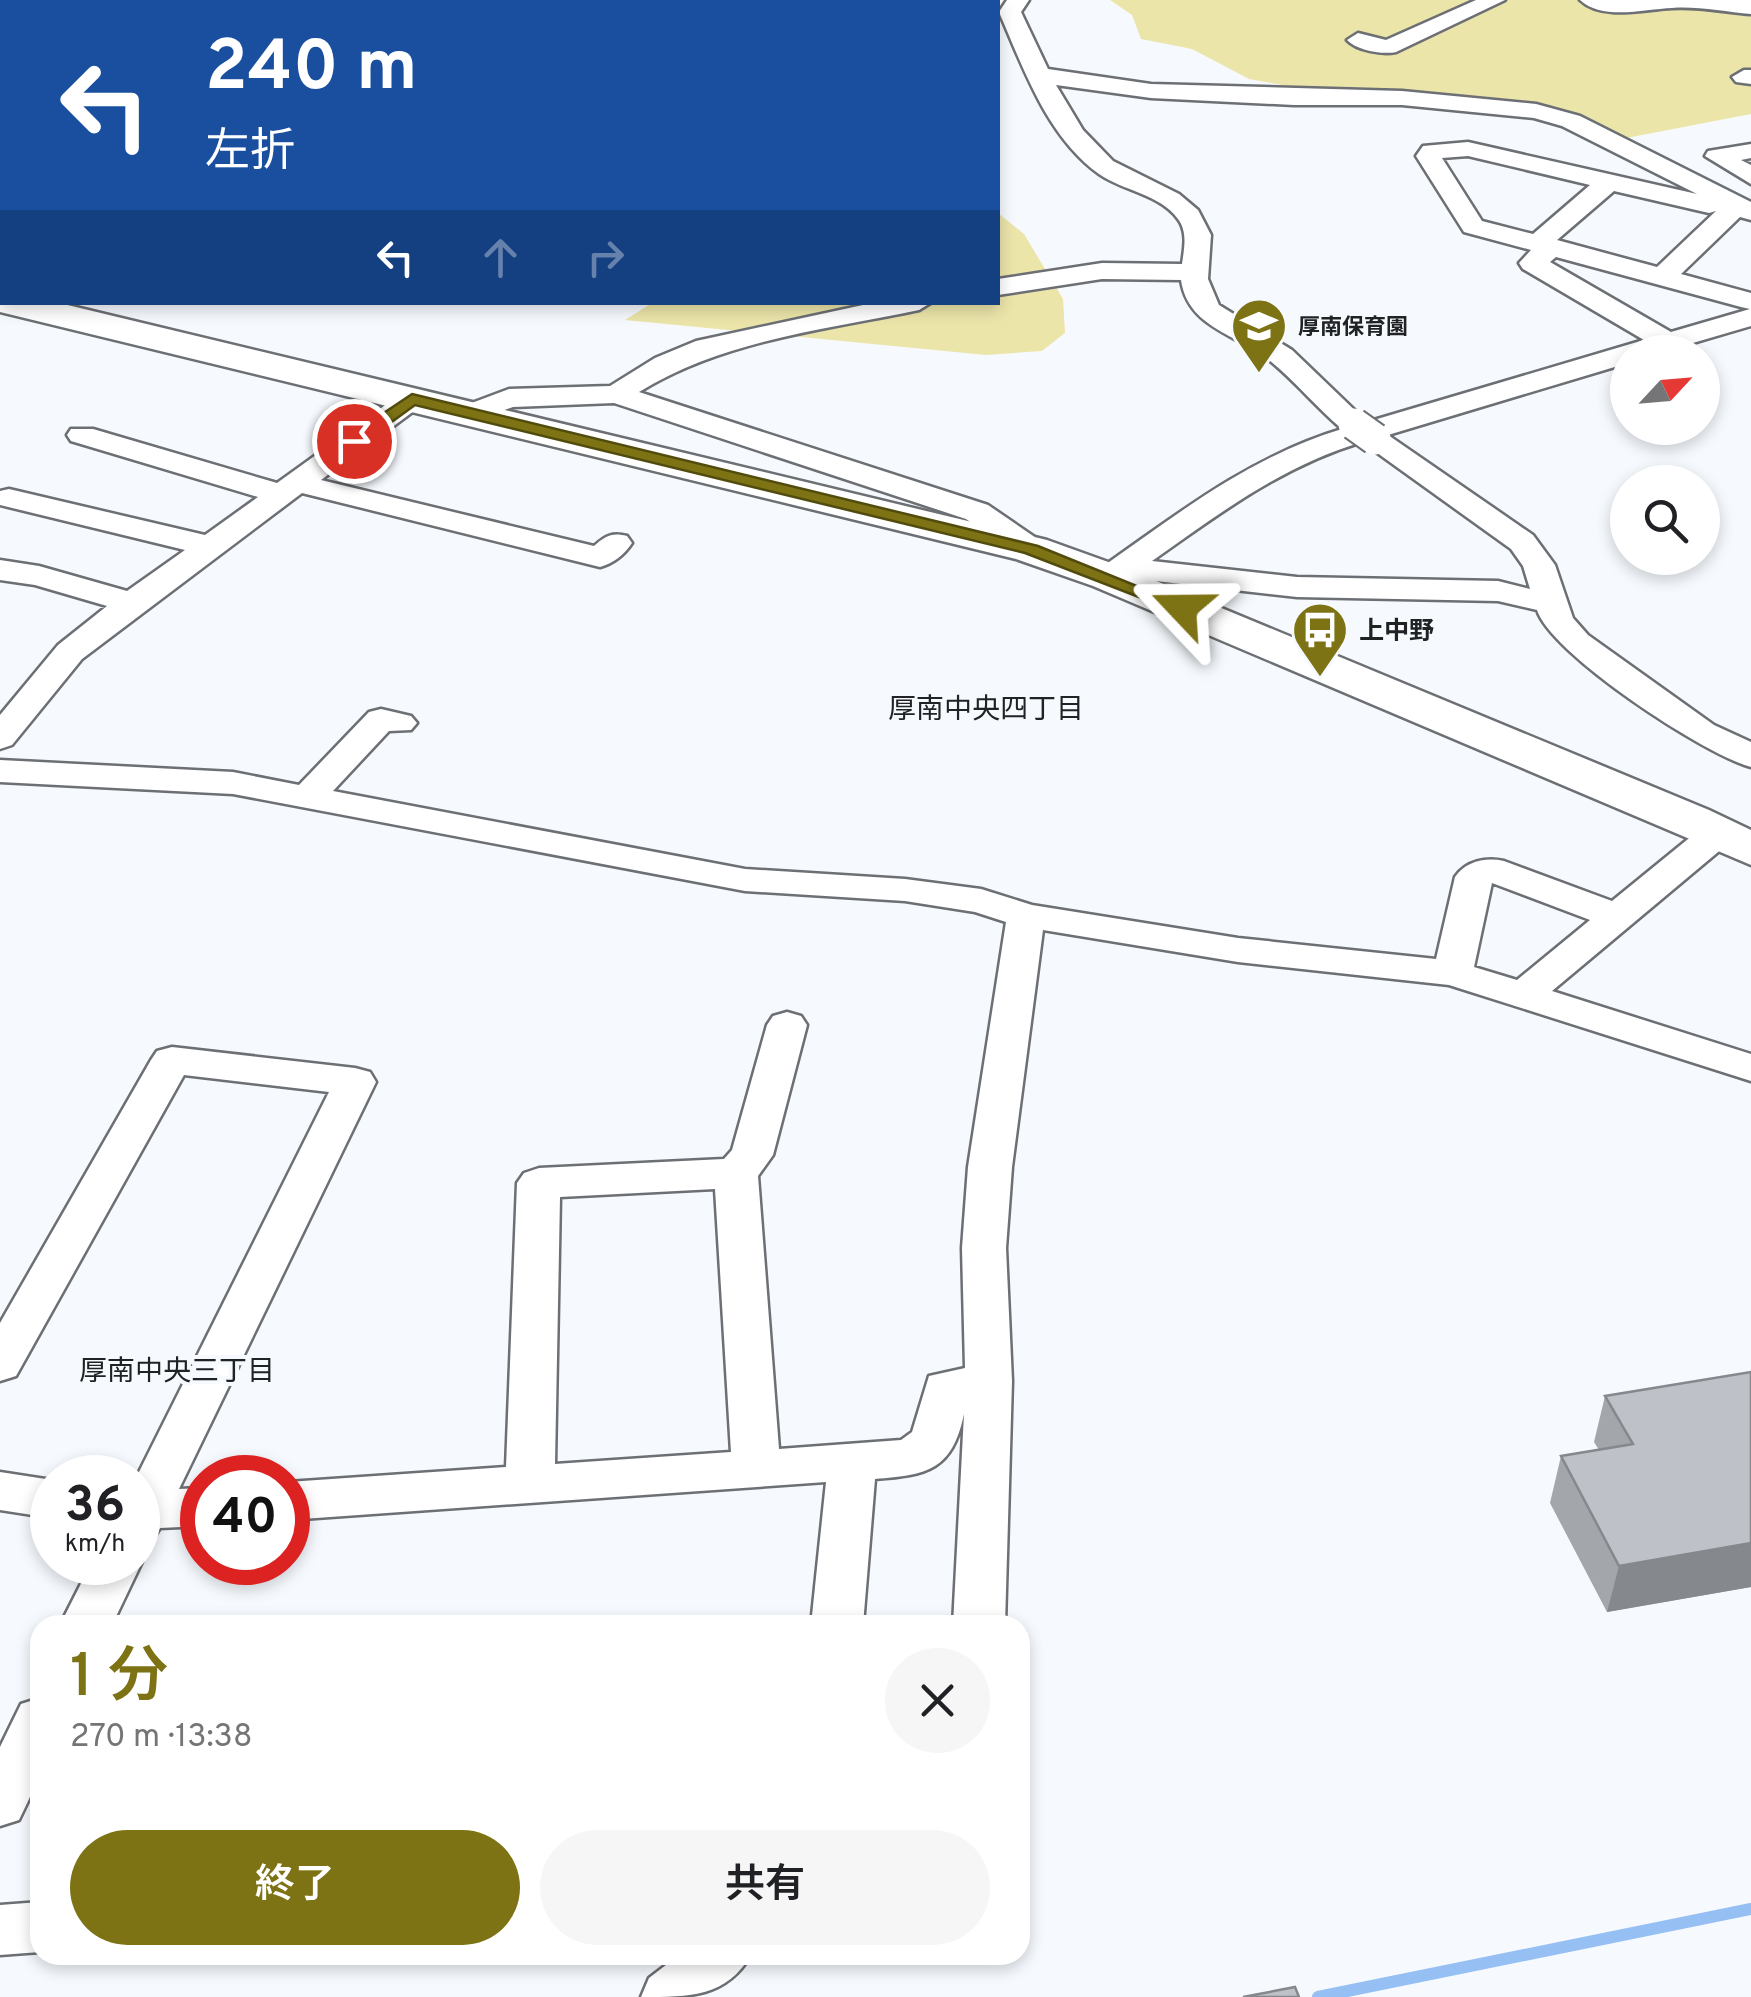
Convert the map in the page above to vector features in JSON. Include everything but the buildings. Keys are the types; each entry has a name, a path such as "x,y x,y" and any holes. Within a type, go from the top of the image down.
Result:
{"street":[{"path":"1018,0 1010,12 1038,74 1078,137 1104,166 1164,196 1198,226 1192,272 1199,299 1212,313 1280,354 1364,431 1522,542 1539,564 1557,621 1576,642 1702,732 1751,756"},
{"path":"1358,40 1388,47 1494,0"},
{"path":"1591,0 1642,7 1671,1 1751,7"},
{"path":"1038,74 1150,91 1402,98 1536,111 1571,121 1744,212"},
{"path":"1744,212 1468,149 1432,152 1428,156 1473,226 1751,301"},
{"path":"1751,151 1717,156 1751,176"},
{"path":"1609,182 1532,262 1656,335"},
{"path":"1662,277 1744,212"},
{"path":"1000,287 1102,271 1192,272"},
{"path":"16,305 1117,573 1734,842"},
{"path":"616,394 665,364 706,347 865,308 892,305"},
{"path":"1687,335 1751,317"},
{"path":"1117,573 1247,480 1305,450 1610,358"},
{"path":"470,414 509,398 616,394 977,512 1008,530 1031,550"},
{"path":"0,738 70,652 132,602 412,399"},
{"path":"82,435 289,488 600,557 616,543"},
{"path":"9,498 210,546"},
{"path":"0,570 39,576 132,602"},
{"path":"1117,573 1297,587 1498,590 1551,604"},
{"path":"308,797 381,720 399,723"},
{"path":"0,771 184,778 308,797 745,880 905,890 981,901 1026,916 1238,950 1453,973 1751,1068"},
{"path":"1522,996 1616,916 1734,842"},
{"path":"1453,973 1474,877 1491,869 1616,916"},
{"path":"979,1615 989,1382 984,1248 990,1168 1026,916"},
{"path":"530,1484 539,1184 736,1173 752,1155 787,1025"},
{"path":"0,1364 172,1060 355,1082 160,1472"},
{"path":"736,1173 756,1469"},
{"path":"310,1499 912,1458 934,1441 946,1388 989,1382"},
{"path":"837,1615 852,1462"},
{"path":"0,1492 30,1496"},
{"path":"91,1615 106,1585"},
{"path":"0,1802 30,1740"},
{"path":"0,1930 30,1928"},
{"path":"670,1997 710,1965"}],"shaded area":[{"path":"1110,0 1731,0 1751,8 1751,114 1611,141 1581,123 1320,92 1249,79 1192,49 1141,39 1132,15"},
{"path":"1000,215 1024,234 1063,299 1065,333 1042,351 986,355 625,320 649,305 1000,305"}],"waterway":[{"path":"1318,1997 1751,1909"}],"place":[{"name":"厚南保育園","path":"1259,375"},
{"name":"上中野","path":"1320,679"}],"district":[{"name":"厚南中央四丁目","path":"986,708"},
{"name":"厚南中央三丁目","path":"177,1370"}],"route":[{"path":"354,441 412,399 1031,550 1182,608"}]}
